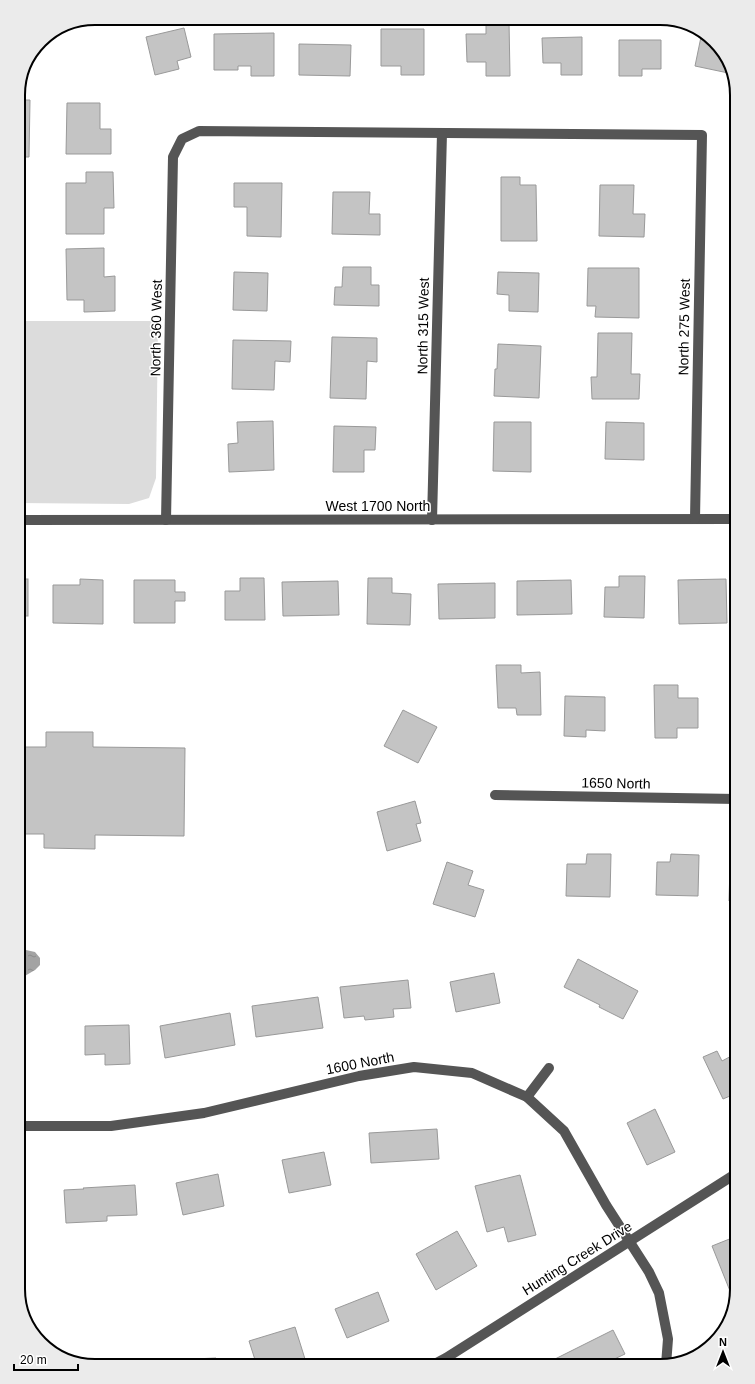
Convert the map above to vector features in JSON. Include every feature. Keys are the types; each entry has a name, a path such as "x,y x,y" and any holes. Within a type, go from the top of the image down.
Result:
{"street":[{"name":"North 360 West","path":"166,520 173,156 182,139 199,132 442,133"},
{"name":"North 275 West","path":"442,133 702,135 695,519"},
{"name":"North 315 West","path":"432,520 442,133"},
{"name":"West 1700 North","path":"25,520 730,519"},
{"name":"1650 North","path":"495,795 730,799"},
{"name":"1600 North","path":"25,1126 110,1126 204,1113 359,1076 414,1067 472,1073 528,1097 564,1131 606,1204 649,1272 659,1293 668,1338 666,1358"},
{"path":"528,1097 549,1068"},
{"name":"Hunting Creek Drive","path":"444,1359 730,1178"}],"shaded area":[{"path":"25,321 158,321 156,478 149,498 129,504 25,503"}],"water":[{"path":"25,949 35,952 40,958 40,965 25,976"}],"building":[{"path":"486,25 509,25 510,76 486,76 486,62 467,62 466,34 486,34"},
{"path":"184,28 191,57 177,61 179,69 155,75 146,37"},
{"path":"381,29 424,29 424,75 401,75 401,66 381,66"},
{"path":"274,33 274,76 251,76 251,66 238,66 238,70 214,70 214,34"},
{"path":"582,37 582,75 561,75 561,63 543,63 542,38"},
{"path":"701,39 721,60 726,73 695,66"},
{"path":"619,40 661,40 661,69 642,69 642,76 619,76"},
{"path":"299,44 351,45 350,76 299,75"},
{"path":"25,100 30,100 29,157 25,157"},
{"path":"67,103 100,103 100,129 111,129 111,154 66,154"},
{"path":"86,172 113,172 114,208 104,208 104,234 66,234 66,183 86,183"},
{"path":"501,177 520,177 520,185 536,185 537,241 501,241"},
{"path":"234,183 282,183 281,237 247,236 247,207 234,207"},
{"path":"600,185 634,185 633,214 645,214 644,237 599,236"},
{"path":"333,192 370,192 369,214 380,214 380,235 332,234"},
{"path":"104,248 104,277 115,276 115,311 84,312 84,300 67,300 66,249"},
{"path":"343,267 371,267 371,285 379,285 379,306 334,305 335,287 342,287"},
{"path":"588,268 639,268 639,318 595,317 596,306 587,306"},
{"path":"234,272 268,273 267,311 233,310"},
{"path":"498,272 539,273 538,312 509,311 509,295 497,294"},
{"path":"598,333 632,333 631,374 640,374 639,399 592,399 591,377 597,377"},
{"path":"332,337 377,338 377,362 367,361 366,399 330,398"},
{"path":"233,340 291,341 290,362 275,361 274,390 232,389"},
{"path":"498,344 541,346 539,398 494,396"},
{"path":"273,421 274,470 229,472 228,444 238,443 237,422"},
{"path":"494,422 531,422 531,472 493,471"},
{"path":"606,422 644,423 644,460 605,459"},
{"path":"334,426 376,427 375,450 364,450 364,472 333,472"},
{"path":"619,576 645,576 644,618 604,617 605,587 619,587"},
{"path":"240,578 264,578 265,620 225,620 225,591 240,591"},
{"path":"368,578 392,578 392,593 411,594 410,625 367,624"},
{"path":"25,579 28,579 28,616 25,616"},
{"path":"80,579 103,580 103,624 53,623 53,585 80,585"},
{"path":"726,579 727,623 679,624 678,580"},
{"path":"134,580 175,580 175,592 185,592 185,601 175,601 175,623 134,623"},
{"path":"571,580 572,614 517,615 517,581"},
{"path":"338,581 339,615 283,616 282,582"},
{"path":"495,583 495,618 439,619 438,584"},
{"path":"496,665 521,665 521,673 540,672 541,715 517,715 516,708 498,708"},
{"path":"654,685 678,685 678,698 698,698 698,728 677,728 677,738 655,738"},
{"path":"565,696 605,697 605,731 586,730 586,737 564,736"},
{"path":"403,710 437,727 418,763 384,746"},
{"path":"46,732 93,732 93,747 185,748 184,836 95,835 95,849 44,848 44,834 25,834 25,747 46,747"},
{"path":"415,801 421,823 416,824 421,841 387,851 377,812"},
{"path":"587,854 611,854 610,897 566,896 567,864 586,864"},
{"path":"671,854 699,855 698,896 656,895 657,862 670,862"},
{"path":"447,862 473,871 468,885 484,890 475,917 433,904"},
{"path":"730,867 730,901 729,901"},
{"path":"578,959 638,991 623,1019 599,1007 600,1005 564,987"},
{"path":"494,973 500,1003 456,1012 450,982"},
{"path":"408,980 411,1008 393,1009 394,1017 365,1020 364,1016 344,1018 340,987"},
{"path":"318,997 323,1028 256,1037 252,1006"},
{"path":"230,1013 235,1045 165,1058 160,1026"},
{"path":"129,1025 130,1064 105,1065 105,1054 85,1055 85,1026"},
{"path":"717,1051 722,1061 730,1057 730,1096 723,1099 703,1057"},
{"path":"655,1109 675,1152 647,1165 627,1123"},
{"path":"437,1129 439,1159 371,1163 369,1133"},
{"path":"324,1152 331,1185 289,1193 282,1160"},
{"path":"218,1174 224,1206 183,1215 176,1183"},
{"path":"520,1175 536,1235 508,1242 504,1227 487,1232 475,1186"},
{"path":"135,1185 137,1215 107,1216 107,1221 66,1223 64,1190"},
{"path":"457,1231 477,1266 436,1290 416,1254"},
{"path":"730,1239 730,1290 712,1246"},
{"path":"378,1292 389,1321 347,1338 335,1309"},
{"path":"295,1327 305,1359 255,1359 249,1341"},
{"path":"613,1330 625,1354 614,1359 555,1359"},
{"path":"216,1358 216,1359 194,1359"}]}
